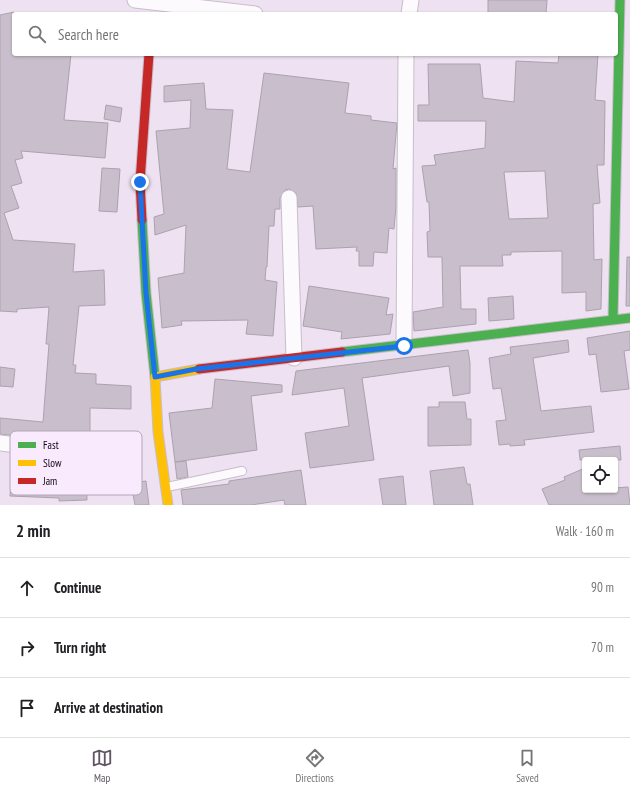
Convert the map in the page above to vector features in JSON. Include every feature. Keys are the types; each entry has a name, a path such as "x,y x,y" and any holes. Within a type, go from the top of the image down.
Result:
{"street":[{"path":"135,0 152,8 221,12"},
{"path":"409,12 411,0"},
{"path":"613,319 620,0"},
{"path":"149,56 140,182 146,293 155,377 158,432 168,505"},
{"path":"404,346 406,56"},
{"path":"289,198 294,358"},
{"path":"155,377 196,369 404,346 630,318"},
{"path":"0,443 10,444"}],"lane":[{"path":"166,487 242,471"}],"building":[{"path":"488,0 547,0 546,12 488,12"},
{"path":"12,12 12,56 71,56 64,120 108,123 105,158 21,151 23,158 15,160 22,183 11,186 19,208 4,213 13,240 75,244 73,272 104,270 105,305 79,306 73,365 76,365 75,373 96,374 96,384 131,386 131,409 90,408 90,431 10,431 10,435 0,434 0,418 43,422 49,344 46,344 49,307 17,309 17,312 0,311 0,15"},
{"path":"559,56 598,56 595,100 605,101 604,165 597,165 600,203 593,204 594,260 602,259 601,309 586,311 586,292 562,293 562,251 511,252 511,255 502,255 503,266 460,266 461,309 476,309 476,324 414,331 413,312 443,307 442,257 428,257 427,232 430,231 429,202 427,202 422,166 436,165 434,155 485,148 486,121 418,121 418,105 429,105 428,64 480,64 483,98 514,102 516,61 558,63","holes":["545,171 548,218 509,219 504,172"]},
{"path":"264,73 349,83 345,113 371,116 371,120 397,123 393,169 396,168 396,206 394,229 389,228 387,253 374,252 373,266 359,266 359,251 356,251 357,247 316,249 313,206 298,207 296,193 289,189 285,190 280,198 280,209 275,209 274,226 269,226 265,280 277,282 273,336 246,334 248,320 181,321 182,325 162,328 158,278 184,273 186,225 155,235 154,217 164,214 156,131 190,128 191,100 164,102 164,86 204,83 206,109 233,110 227,169 250,172"},
{"path":"106,105 122,108 120,122 104,119"},
{"path":"102,168 120,169 117,212 99,211"},
{"path":"627,257 630,257 630,306 626,306"},
{"path":"309,286 389,298 386,315 393,314 390,334 341,339 342,332 303,326"},
{"path":"513,296 514,319 489,321 488,298"},
{"path":"630,331 630,350 624,351 629,389 601,392 596,354 589,355 587,338"},
{"path":"568,340 569,352 533,358 541,411 591,406 594,432 524,440 525,445 499,445 496,421 506,420 501,388 493,389 489,358 511,354 510,347"},
{"path":"468,350 470,363 470,393 453,396 449,366 362,378 374,460 310,468 305,433 349,426 344,388 292,395 296,371"},
{"path":"0,367 15,369 13,387 0,386"},
{"path":"215,379 282,385 282,392 251,396 257,450 175,462 169,413 212,408"},
{"path":"439,402 465,402 467,419 471,419 471,445 428,446 428,407 439,407"},
{"path":"620,446 621,460 618,460 618,457 582,457 582,460 580,460 579,450"},
{"path":"186,461 188,477 177,479 175,462"},
{"path":"464,467 467,484 470,484 473,505 434,505 430,471"},
{"path":"582,469 582,493 618,493 618,488 628,487 630,505 549,505 542,489 565,480 564,477"},
{"path":"301,470 306,505 285,505 284,500 251,505 183,505 181,490 229,484 229,481"},
{"path":"403,476 406,505 383,505 379,479"},
{"path":"146,481 149,505 135,505 133,495 142,495 142,482"},
{"path":"87,495 87,500 59,501 59,498 10,496"}],"traffic: fast":[{"path":"613,319 620,0"},
{"path":"142,220 146,293 155,377"},
{"path":"342,352 630,318"}],"traffic: slow":[{"path":"168,505 158,432 155,377 199,369"}],"traffic: jam":[{"path":"142,220 140,182 149,56"},
{"path":"199,369 342,352"}],"route":[{"path":"140,182 146,293 155,377 196,369 404,346"}]}
